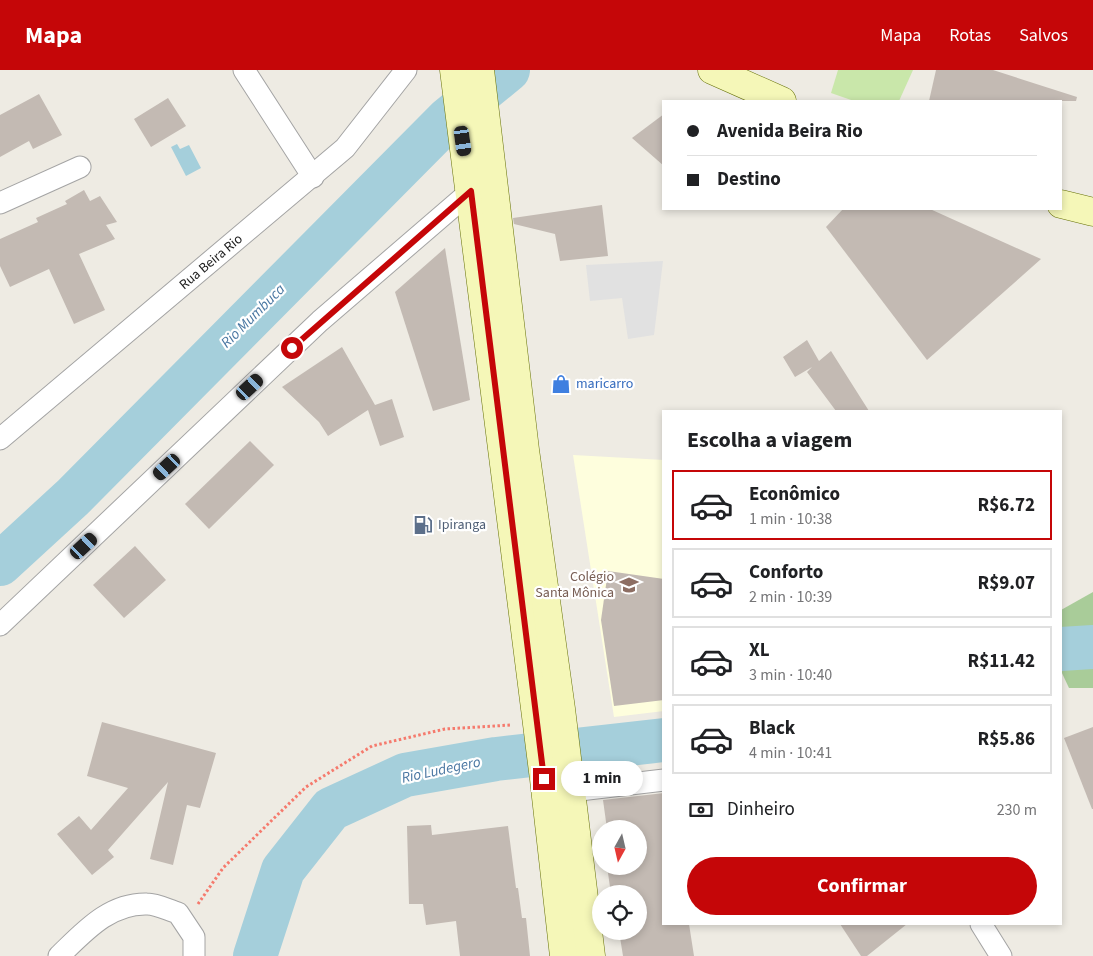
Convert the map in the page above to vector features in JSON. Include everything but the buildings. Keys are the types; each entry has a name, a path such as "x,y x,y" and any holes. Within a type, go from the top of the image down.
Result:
{"main road":[{"path":"454,70 478,154 524,440 544,714"},
{"path":"480,70 478,154 471,191 544,714 561,782 591,956"},
{"path":"712,70 780,100"},
{"path":"1062,204 1093,212"},
{"path":"561,782 564,956"}],"street":[{"path":"244,70 313,177"},
{"name":"Rua Beira Rio","path":"0,439 313,177 345,148 406,70"},
{"path":"0,203 80,167"},
{"path":"0,625 320,321 471,191"},
{"path":"561,782 662,780"},
{"path":"59,956 93,923 122,907 149,904 178,913 194,938 194,956"},
{"path":"983,925 1001,956"}],"path":[{"path":"184,923 223,868 306,787 372,746 445,729 544,714"}],"shaded area":[{"path":"663,261 654,335 628,339 622,298 590,301 586,265"},
{"name":"Colégio Santa Mônica","path":"573,455 662,460 662,711 614,717"}],"green space":[{"path":"838,70 913,70 899,100 851,100 831,93"},
{"path":"1093,592 1093,688 1069,688 1062,673 1062,609"}],"water":[{"path":"177,144 180,149 189,145 201,168 186,176 171,147"}],"waterway":[{"name":"Rio Mumbuca","path":"0,564 73,497 448,119 508,70"},
{"name":"Rio Ludegero","path":"1062,649 1093,647"},
{"name":"Rio Ludegero","path":"255,956 283,870 331,809 405,775 496,759 662,740"}],"place":[{"name":"maricarro","path":"561,384"},
{"name":"Ipiranga","path":"423,525"},
{"name":"Colégio Santa Mônica","path":"629,585"}],"route":[{"path":"292,348 320,321 471,191 544,779"}]}
